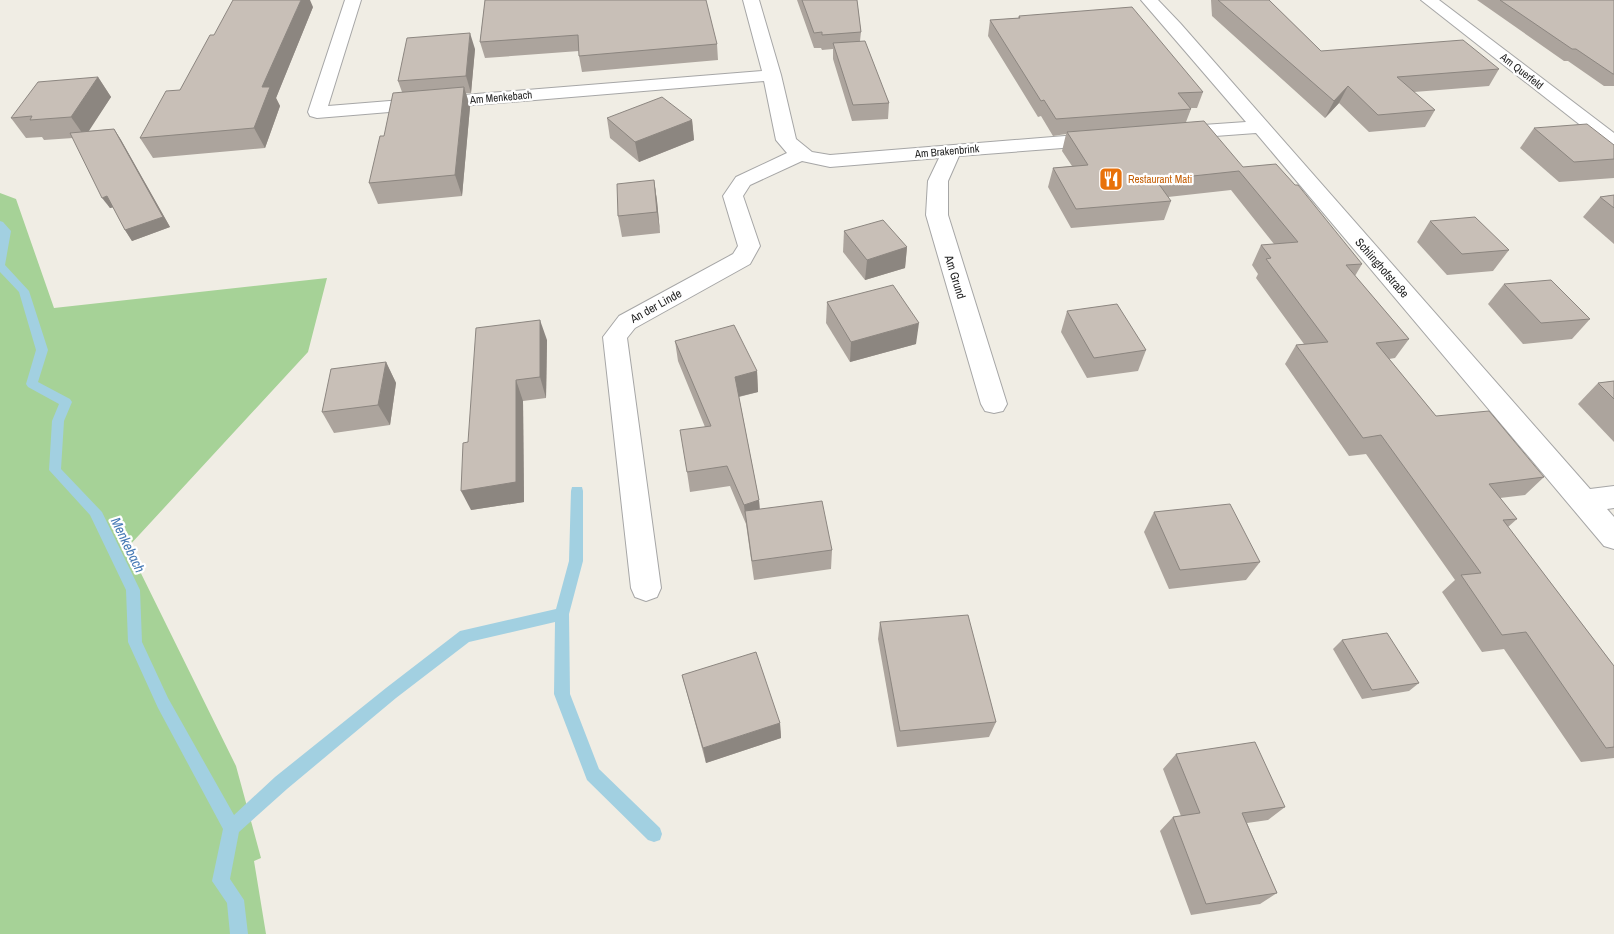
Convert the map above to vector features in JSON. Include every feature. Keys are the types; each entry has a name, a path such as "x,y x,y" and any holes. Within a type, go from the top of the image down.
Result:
{"street":[{"name":"Am Menkebach","path":"353,0 317,112 772,75"},
{"path":"751,0 772,75 786,140 792,149 800,155"},
{"name":"Schlinghofstraße","path":"1149,0 1174,26 1614,537"},
{"name":"Am Querfeld","path":"1429,0 1614,142"},
{"path":"1161,134 1260,127"},
{"name":"Am Brakenbrink","path":"800,155 830,161 1121,138"},
{"name":"Am Grund","path":"952,151 938,181 936,215 994,404"},
{"name":"An der Linde","path":"646,588 615,337 627,322 742,259 749,246 733,196 743,181 800,155"},
{"path":"1584,501 1614,497"}],"green space":[{"path":"0,193 16,199 54,308 327,278 308,352 128,547 236,766 261,858 254,861 266,934 0,934"}],"building":[{"path":"233,0 301,0 262,87 270,87 254,128 140,138 166,91 180,90 210,35 214,35"},
{"path":"485,0 706,0 717,44 579,56 578,35 480,42"},
{"path":"802,0 857,0 861,32 822,35 822,32 814,33"},
{"path":"1218,0 1269,0 1321,51 1463,40 1499,69 1397,77 1435,110 1378,115 1348,86 1334,101"},
{"path":"1500,0 1614,0 1614,74 1576,49 1572,49"},
{"path":"1132,7 1203,92 1178,93 1191,109 1056,119 1044,100 1041,101 990,20 1020,18 1019,16"},
{"path":"470,33 466,76 398,81 407,38"},
{"path":"865,41 889,103 853,105 833,43"},
{"path":"98,77 71,117 30,120 32,116 11,118 38,82"},
{"path":"464,87 455,175 369,183 380,136 384,136 393,93"},
{"path":"662,97 692,120 635,142 607,118"},
{"path":"1204,121 1243,167 1276,164 1295,185 1298,185 1362,264 1346,265 1409,339 1376,343 1436,416 1489,411 1544,477 1489,484 1517,519 1503,520 1614,666 1614,747 1606,748 1526,632 1502,635 1461,575 1481,573 1381,435 1363,438 1296,345 1328,342 1266,259 1271,258 1261,245 1298,242 1239,171 1156,180 1171,201 1076,209 1053,168 1088,165 1067,132"},
{"path":"1587,124 1614,145 1614,159 1574,162 1534,128"},
{"path":"114,129 163,217 125,230 107,196 102,198 70,133"},
{"path":"654,180 657,212 618,216 617,184"},
{"path":"1614,195 1614,208 1600,197"},
{"path":"1475,217 1509,250 1462,254 1430,221"},
{"path":"883,220 907,247 867,260 844,231"},
{"path":"1551,280 1590,319 1541,323 1504,284"},
{"path":"893,285 919,323 851,342 827,302"},
{"path":"1117,304 1146,350 1094,358 1067,311"},
{"path":"540,320 540,377 516,380 516,482 461,491 463,443 468,442 476,328"},
{"path":"734,325 757,371 735,377 759,500 744,505 727,466 687,472 680,430 711,426 675,341"},
{"path":"386,362 378,405 322,412 331,369"},
{"path":"1614,381 1614,399 1598,383"},
{"path":"822,501 832,550 752,561 745,511"},
{"path":"1230,504 1260,562 1180,570 1154,512"},
{"path":"968,615 996,722 900,731 880,622"},
{"path":"1387,633 1419,683 1372,690 1342,640"},
{"path":"756,652 780,723 703,748 682,675"},
{"path":"1255,742 1285,807 1242,813 1277,893 1206,904 1173,817 1200,813 1176,754"}],"waterway":[{"name":"Menkebach","path":"0,224 6,231 0,266 24,291 42,350 32,384 66,402 58,421 55,470 95,512 133,590 135,642 163,703 232,828"},
{"path":"562,614 576,561 577,491"},
{"path":"232,828 281,783 391,693 465,636 562,614"},
{"path":"562,614 562,694 593,774 654,834"},
{"name":"Menkebach","path":"232,828 221,881 235,900 239,934"}],"place":[{"name":"Restaurant Mati","path":"1111,179"}]}
